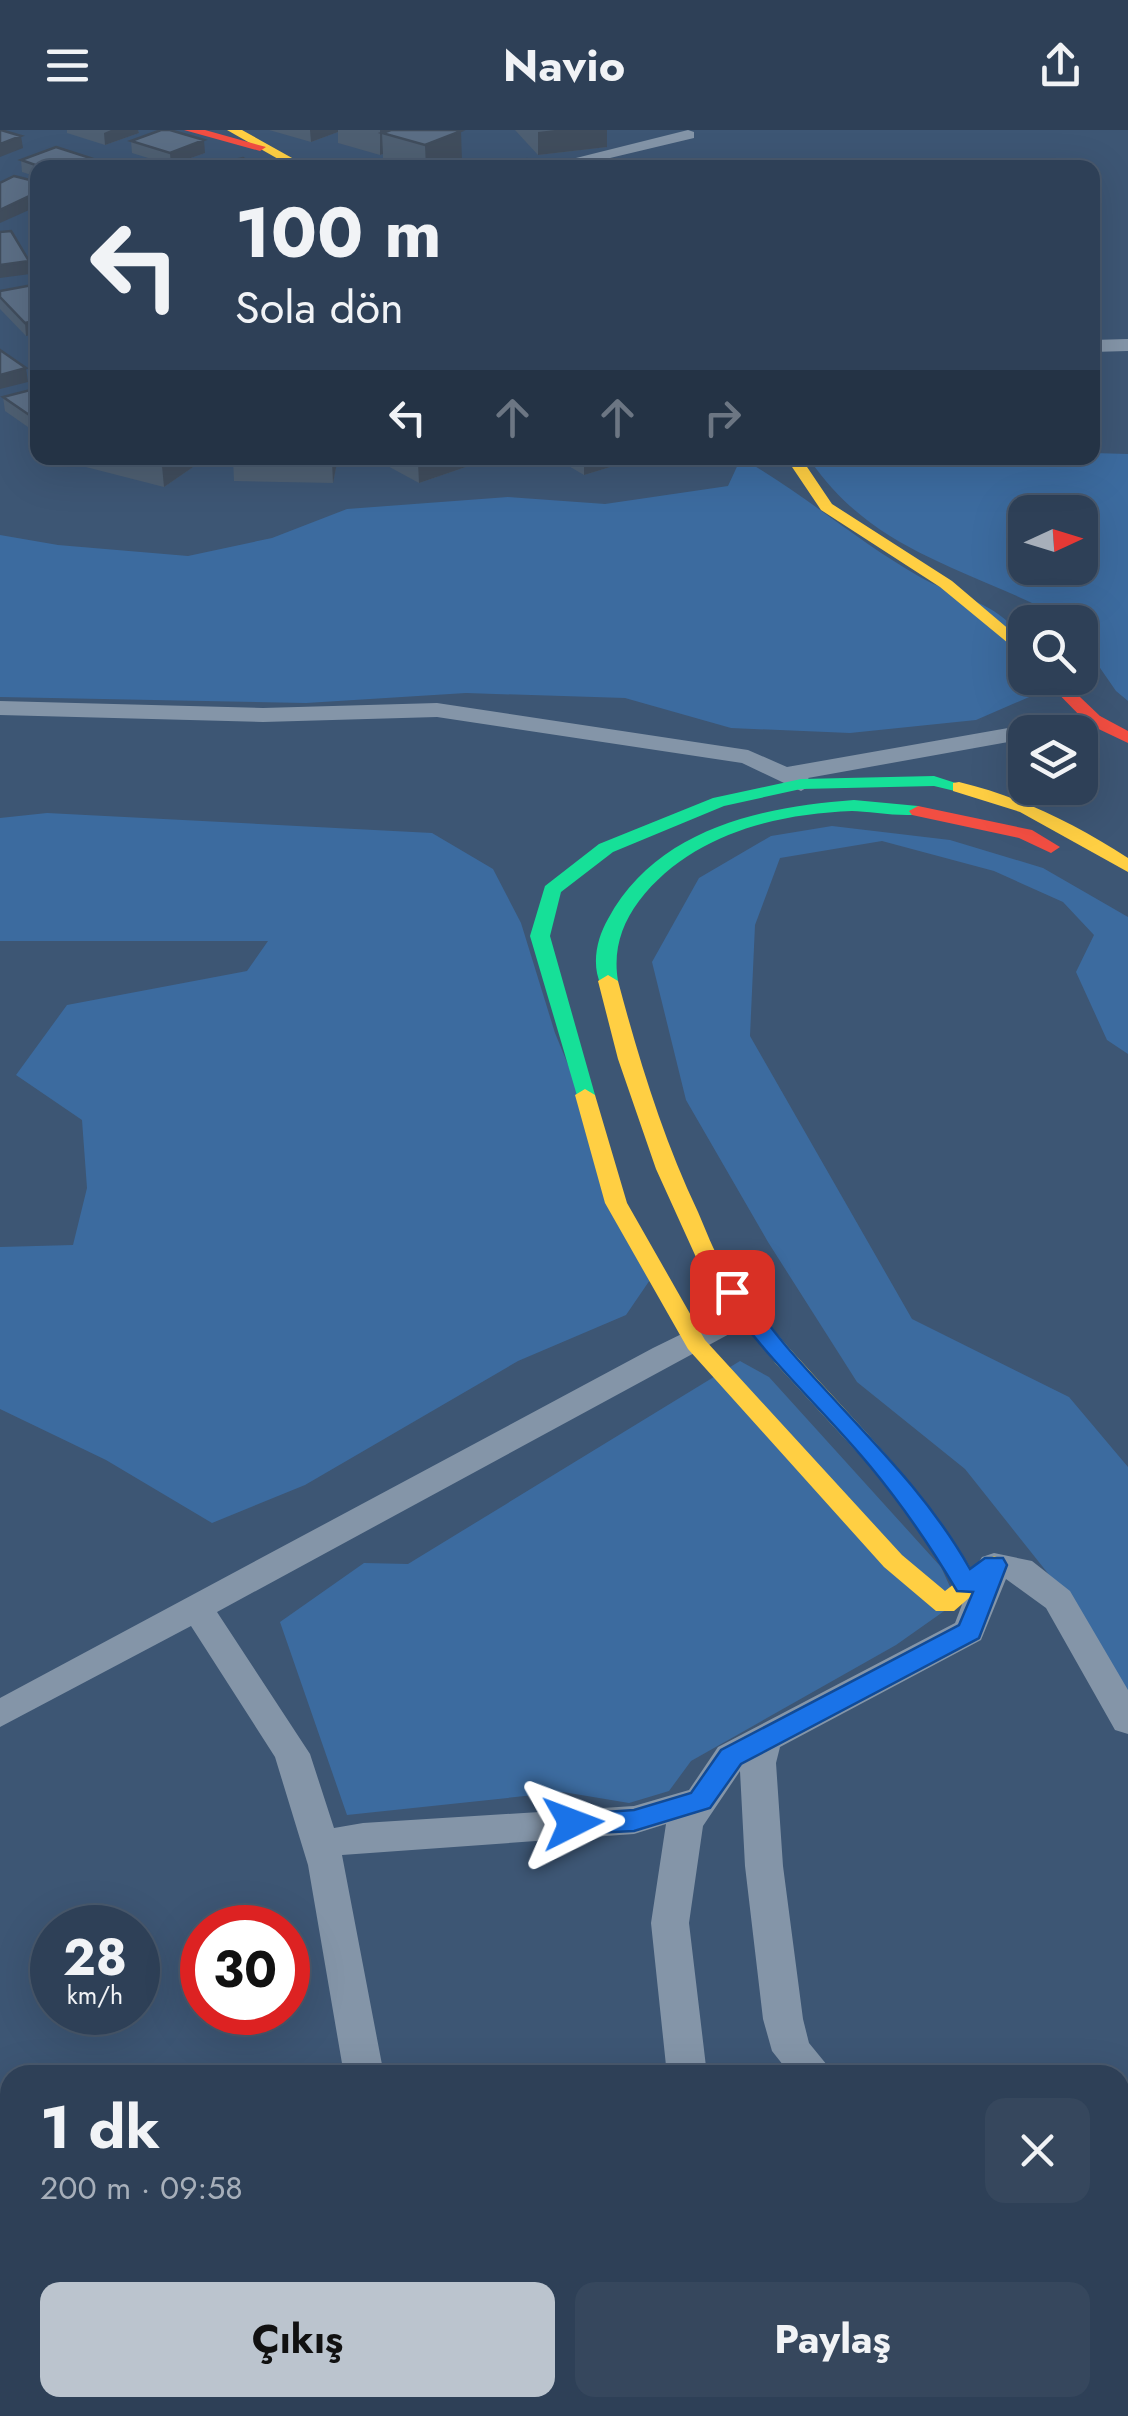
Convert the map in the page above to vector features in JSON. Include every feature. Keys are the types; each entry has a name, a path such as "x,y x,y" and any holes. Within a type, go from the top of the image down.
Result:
{"street":[{"path":"190,130 264,147"},
{"path":"233,130 249,135 289,160"},
{"path":"579,160 688,135"},
{"path":"1100,346 1128,346"},
{"path":"799,465 826,507 946,584 1008,635"},
{"path":"1068,695 1089,715"},
{"path":"0,708 263,715 438,710 748,756 792,779 934,781 998,795 1064,826 1128,866"},
{"path":"1098,722 1128,738"},
{"path":"994,1565 944,1605 893,1562 694,1340 616,1203 540,936 552,890 606,848 719,802 792,779 1008,737"},
{"path":"1128,890 1025,834 908,809 850,805 779,814 717,833 658,866 614,917 604,967 628,1059 668,1169 711,1266 784,1358 877,1458 939,1536 966,1585 994,1565 1020,1569 1058,1600 1128,1722"},
{"path":"0,1714 743,1314 753,1319"},
{"path":"686,2065 670,1922 685,1824 731,1757 970,1631 994,1565"},
{"path":"198,1608 226,1658 292,1754 320,1845 362,2065"},
{"path":"765,1738 758,1763 764,1866 782,2019 792,2051 807,2065"},
{"path":"320,1845 363,1837 634,1820 700,1800"}],"shaded area":[{"path":"1100,453 1128,454 1128,701 1098,665 1098,605 1036,605 917,551 861,515 835,492 814,465 1100,465"},
{"path":"738,465 752,465 897,563 999,615 1008,623 1008,695 1034,695 976,720 850,733 731,728 625,698 466,693 306,703 0,697 0,535 58,545 188,556 272,538 347,509 508,497 605,504 728,486"},
{"path":"47,813 432,833 493,869 521,923 555,1033 654,1274 626,1315 518,1361 305,1485 212,1523 106,1460 0,1409 0,1247 73,1245 87,1188 82,1120 16,1075 67,1005 247,971 268,941 0,941 0,818"},
{"path":"832,826 950,840 1043,868 1128,917 1128,1054 1107,1040 1076,972 1094,935 1063,902 994,871 882,841 780,858 755,925 750,1036 912,1319 1069,1397 1128,1467 1128,1714 1062,1591 965,1469 857,1382 768,1242 686,1100 652,962 699,878 771,836"},
{"path":"740,1361 769,1377 941,1567 957,1602 896,1645 691,1761 669,1791 629,1803 563,1792 347,1815 280,1622 364,1563 408,1564"}],"building":[{"path":"1,130 21,136 0,144"},
{"path":"161,130 204,140 170,153 131,141"},
{"path":"461,131 425,145 382,133"},
{"path":"56,147 96,160 30,160 30,163 21,160"},
{"path":"14,176 30,180 30,196 0,210 0,183"},
{"path":"11,231 29,261 0,265 0,232"},
{"path":"30,285 30,322 25,323 0,297 0,291"},
{"path":"0,350 26,368 0,375"},
{"path":"30,390 30,416 3,397"}],"traffic: fast":[{"path":"585,1095 540,936 552,890 606,848 719,802 801,784 934,781 959,787"},
{"path":"608,981 607,947 620,915 655,869 684,849 747,822 819,808 888,807 918,811"}],"traffic: slow":[{"path":"233,130 289,160"},
{"path":"799,465 826,507 946,584 1008,637"},
{"path":"959,787 1026,808 1128,866"},
{"path":"608,981 628,1059 667,1169 711,1266 784,1359 877,1458 939,1536 967,1585 987,1570"},
{"path":"585,1095 616,1203 696,1344 893,1561 945,1605 994,1565"}],"traffic: jam":[{"path":"190,130 260,147"},
{"path":"1068,695 1094,720 1128,738"},
{"path":"918,811 1025,834 1051,847"}],"route":[{"path":"573,1823 634,1820 700,1800 731,1757 823,1705 970,1631 990,1581 994,1565 966,1585 939,1536 877,1458 784,1358 732,1292"}]}
